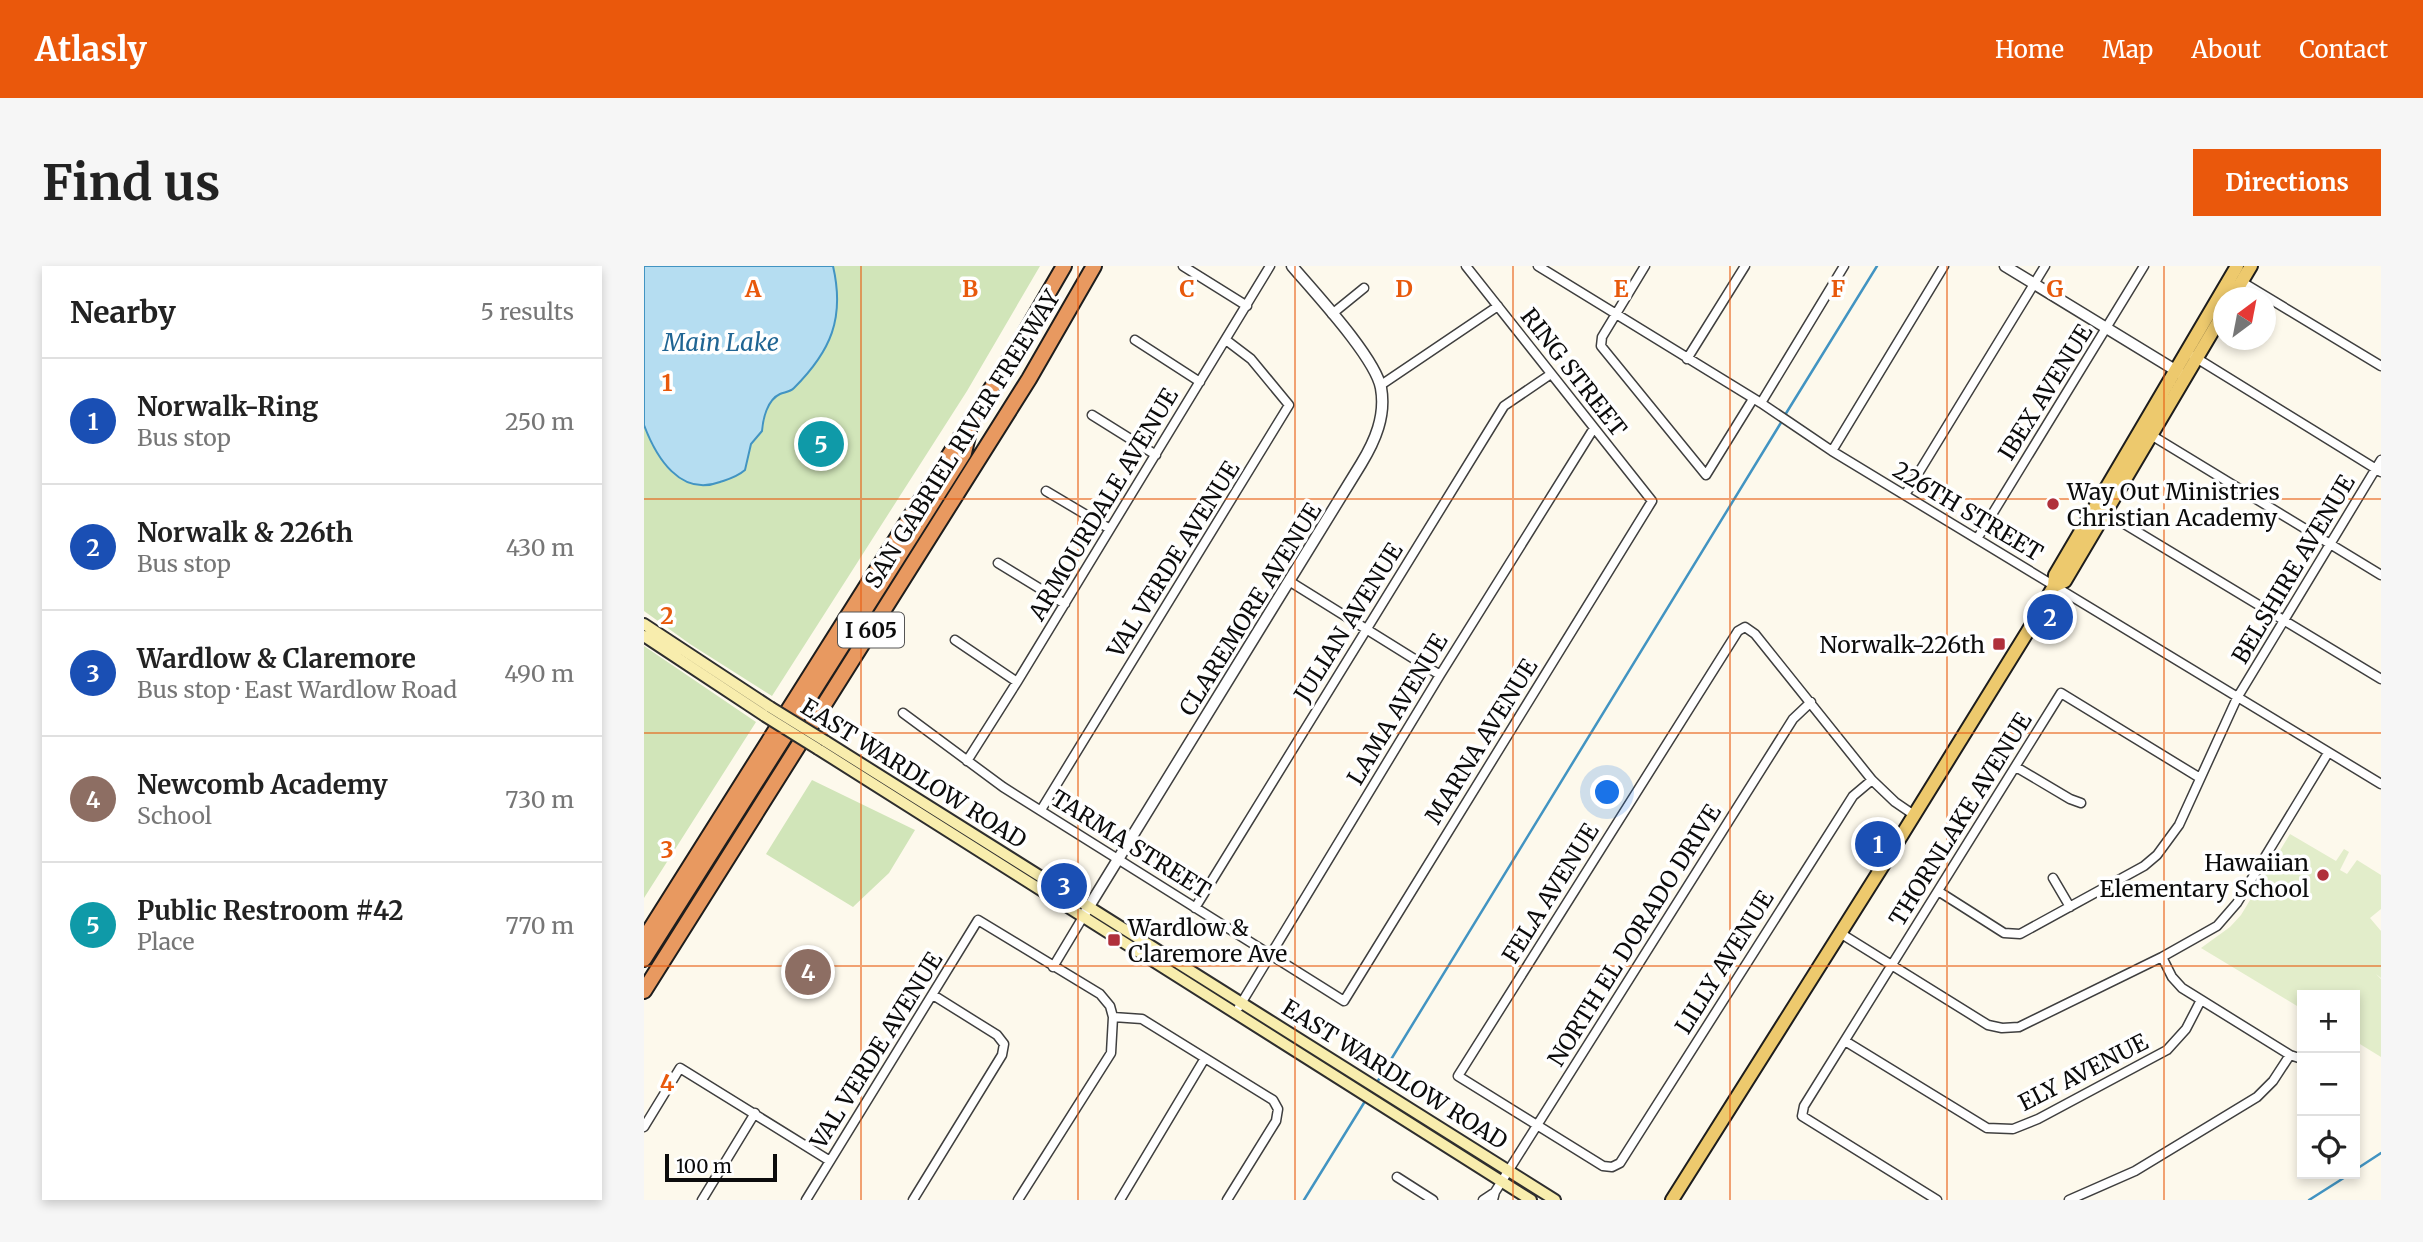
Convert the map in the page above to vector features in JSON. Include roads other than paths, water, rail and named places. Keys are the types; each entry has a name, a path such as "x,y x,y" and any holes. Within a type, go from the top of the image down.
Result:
{"highway":[{"name":"SAN GABRIEL RIVER FREEWAY","path":"644,939 1013,354 1064,266"},
{"name":"SAN GABRIEL RIVER FREEWAY","path":"644,991 1022,391 1094,266"},
{"name":"I 605","path":"644,959 964,453 971,420"}],"main road":[{"path":"2191,356 2237,266"},
{"path":"2239,287 2251,266"},
{"path":"1672,1200 2054,586 2065,581 2100,509 2180,373 2213,327"},
{"path":"2100,509 2151,435 2180,373"},
{"name":"EAST WARDLOW ROAD","path":"644,624 767,711"},
{"name":"EAST WARDLOW ROAD","path":"644,636 1086,911 1242,1002 1555,1200"},
{"name":"EAST WARDLOW ROAD","path":"1086,911 1236,1013 1531,1200"}],"street":[{"path":"1183,266 1247,306"},
{"name":"ARMOURDALE AVENUE","path":"967,761 1270,266"},
{"path":"1292,266 1365,355 1381,386 1498,306"},
{"name":"RING STREET","path":"1466,266 1652,501"},
{"path":"1645,266 1602,337 1601,345 1706,475 1844,266"},
{"path":"1687,359 1745,266"},
{"path":"1832,451 1944,266"},
{"path":"2005,266 2180,373"},
{"path":"1905,495 2045,266"},
{"name":"IBEX AVENUE","path":"1977,539 2144,266"},
{"name":"226TH STREET","path":"1542,267 1832,451 2381,784"},
{"path":"2242,282 2381,366"},
{"path":"1332,314 1364,288"},
{"path":"1135,340 1200,382"},
{"name":"VAL VERDE AVENUE","path":"1041,810 1289,405 1251,359 1226,340"},
{"path":"2191,356 2378,470"},
{"name":"JULIAN AVENUE","path":"1195,908 1504,406 1552,374"},
{"name":"CLAREMORE AVENUE","path":"1053,967 1372,446 1378,432 1382,407 1381,386"},
{"path":"1092,415 1156,454"},
{"name":"LAMA AVENUE","path":"1236,1013 1440,675 1594,428"},
{"path":"2151,435 2381,575"},
{"name":"BELSHIRE AVENUE","path":"1938,891 2004,933 2020,934 2144,866 2157,855 2179,825 2237,698 2378,470 2381,460"},
{"path":"1045,491 1110,529"},
{"name":"MARNA AVENUE","path":"1344,1001 1652,501"},
{"path":"2100,509 2381,679"},
{"path":"998,563 1065,604"},
{"path":"1289,581 1440,675"},
{"name":"FELA AVENUE","path":"1537,1125 1458,1076 1738,631 1745,627 1755,634 1811,702"},
{"path":"955,640 1017,682"},
{"name":"THORNLAKE AVENUE","path":"1937,1200 1802,1116 1804,1105 2061,693 2200,778"},
{"path":"1811,702 1872,780 1895,803 1914,815"},
{"name":"NORTH EL DORADO DRIVE","path":"1483,1200 1494,1196 1793,719 1811,702"},
{"name":"TARMA STREET","path":"903,713 967,761 1041,810 1344,1001"},
{"path":"1840,933 1988,1025 2019,1027 2162,957 2217,926 2231,912 2328,753"},
{"path":"2016,767 2081,803"},
{"name":"LILLY AVENUE","path":"1537,1125 1603,1166 1612,1167 1620,1163 1853,796 1872,780"},
{"path":"2053,878 2070,907"},
{"name":"VAL VERDE AVENUE","path":"806,1200 978,920 1053,967"},
{"path":"2162,957 2172,977 2182,988 2297,1057"},
{"path":"1018,1200 1111,1053 1113,1017 1110,1006 1100,994 1053,967"},
{"path":"913,1200 1002,1055 1004,1044 996,1035 933,995"},
{"name":"ELY AVENUE","path":"1845,1041 1987,1128 2013,1129 2038,1119 2167,1050 2186,1029 2202,1000"},
{"path":"1113,1017 1142,1019 1273,1100 1278,1109 1276,1121 1227,1200"},
{"path":"2069,1200 2135,1171 2258,1097 2273,1082 2290,1055"},
{"path":"1120,1200 1205,1058"},
{"path":"644,1126 680,1068 830,1161"},
{"path":"702,1200 755,1113"},
{"path":"1397,1177 1433,1200"}],"water":[{"name":"Main Lake","path":"644,266 833,266 836,318 826,347 794,388 780,394 769,405 762,431 751,444 745,470 733,477 706,485 693,484 682,479 663,461 649,437 644,425"}],"waterway":[{"path":"1785,415 1877,266"},
{"path":"1376,1084 1782,421"},
{"path":"1304,1200 1367,1098"},
{"path":"2360,1167 2381,1153"},
{"path":"2309,1200 2342,1179"}],"place":[{"name":"Public Restroom #42","path":"821,444"},
{"name":"Way Out Ministries Christian Academy","path":"2053,504"},
{"name":"Norwalk & 226th","path":"2050,617"},
{"name":"Norwalk-226th","path":"1999,644"},
{"name":"Norwalk-Ring","path":"1878,844"},
{"name":"Hawaiian Elementary School","path":"2323,875"},
{"name":"Wardlow & Claremore","path":"1064,886"},
{"name":"Wardlow & Claremore Ave","path":"1114,940"},
{"name":"Newcomb Academy","path":"808,972"}]}
